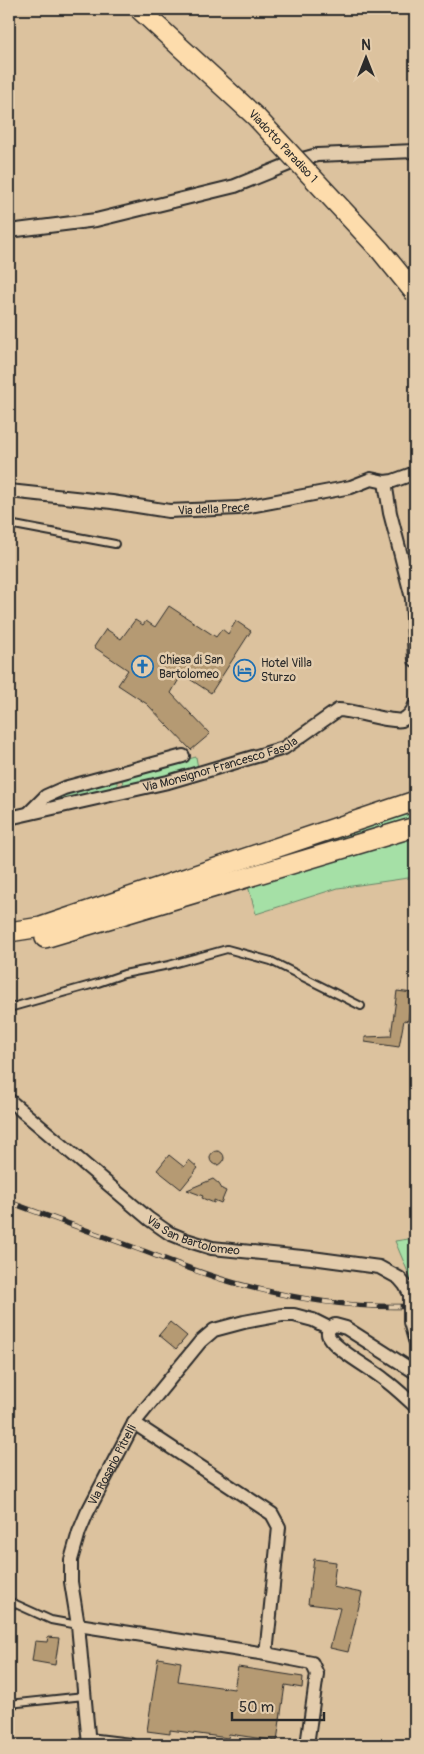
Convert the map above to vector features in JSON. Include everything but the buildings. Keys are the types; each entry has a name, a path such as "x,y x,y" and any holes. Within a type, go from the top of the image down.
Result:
{"main road":[{"name":"Viadotto Paradiso 1","path":"139,9 256,116 380,250 415,293"},
{"path":"9,932 41,927 415,801"},
{"path":"9,941 52,936 415,827"}],"street":[{"path":"9,231 96,220 235,186 299,160 317,155 415,151"},
{"name":"Via della Prece","path":"9,491 169,510 239,508 351,487 371,479 385,482 404,478 415,473"},
{"path":"385,482 390,513 412,598 415,660"},
{"name":"Via Monsignor Francesco Fasola","path":"9,818 168,782 284,748 338,710 349,710 400,720 408,716 415,705"},
{"path":"28,813 46,796 64,788 183,756"},
{"name":"Via San Bartolomeo","path":"9,1100 149,1219 169,1233 212,1248 379,1267 399,1278 410,1294 410,1322 415,1340"},
{"name":"Via Rosario Pitrelli","path":"89,1742 78,1626 71,1582 71,1560 87,1513 134,1423 200,1342 214,1330 244,1322 294,1316 312,1320 329,1328 335,1325 346,1328 415,1372"},
{"path":"329,1328 329,1337 337,1346 385,1380 415,1406"},
{"path":"134,1423 272,1514 279,1527 266,1654"},
{"path":"78,1626 266,1654 307,1662 314,1666 317,1674 307,1745"},
{"path":"89,1742 130,1745"}],"lane":[{"path":"9,524 115,544"},
{"path":"9,1008 124,974 169,965 227,949 270,961 361,1006"},
{"path":"9,1601 51,1620 78,1626"},
{"path":"9,1704 84,1696"}],"green space":[{"path":"196,757 198,768 124,787 121,777"},
{"path":"116,778 118,788 55,801 54,798 67,790"},
{"path":"415,809 415,817 247,868 247,865"},
{"path":"415,837 415,877 338,888 256,914 248,886"},
{"path":"415,1238 415,1289 395,1241"}],"railway":[{"path":"9,1202 191,1269 246,1286 351,1305 415,1306"}],"place":[{"name":"Chiesa di San Bartolomeo","path":"143,667"},
{"name":"Hotel Villa Sturzo","path":"245,670"}]}
